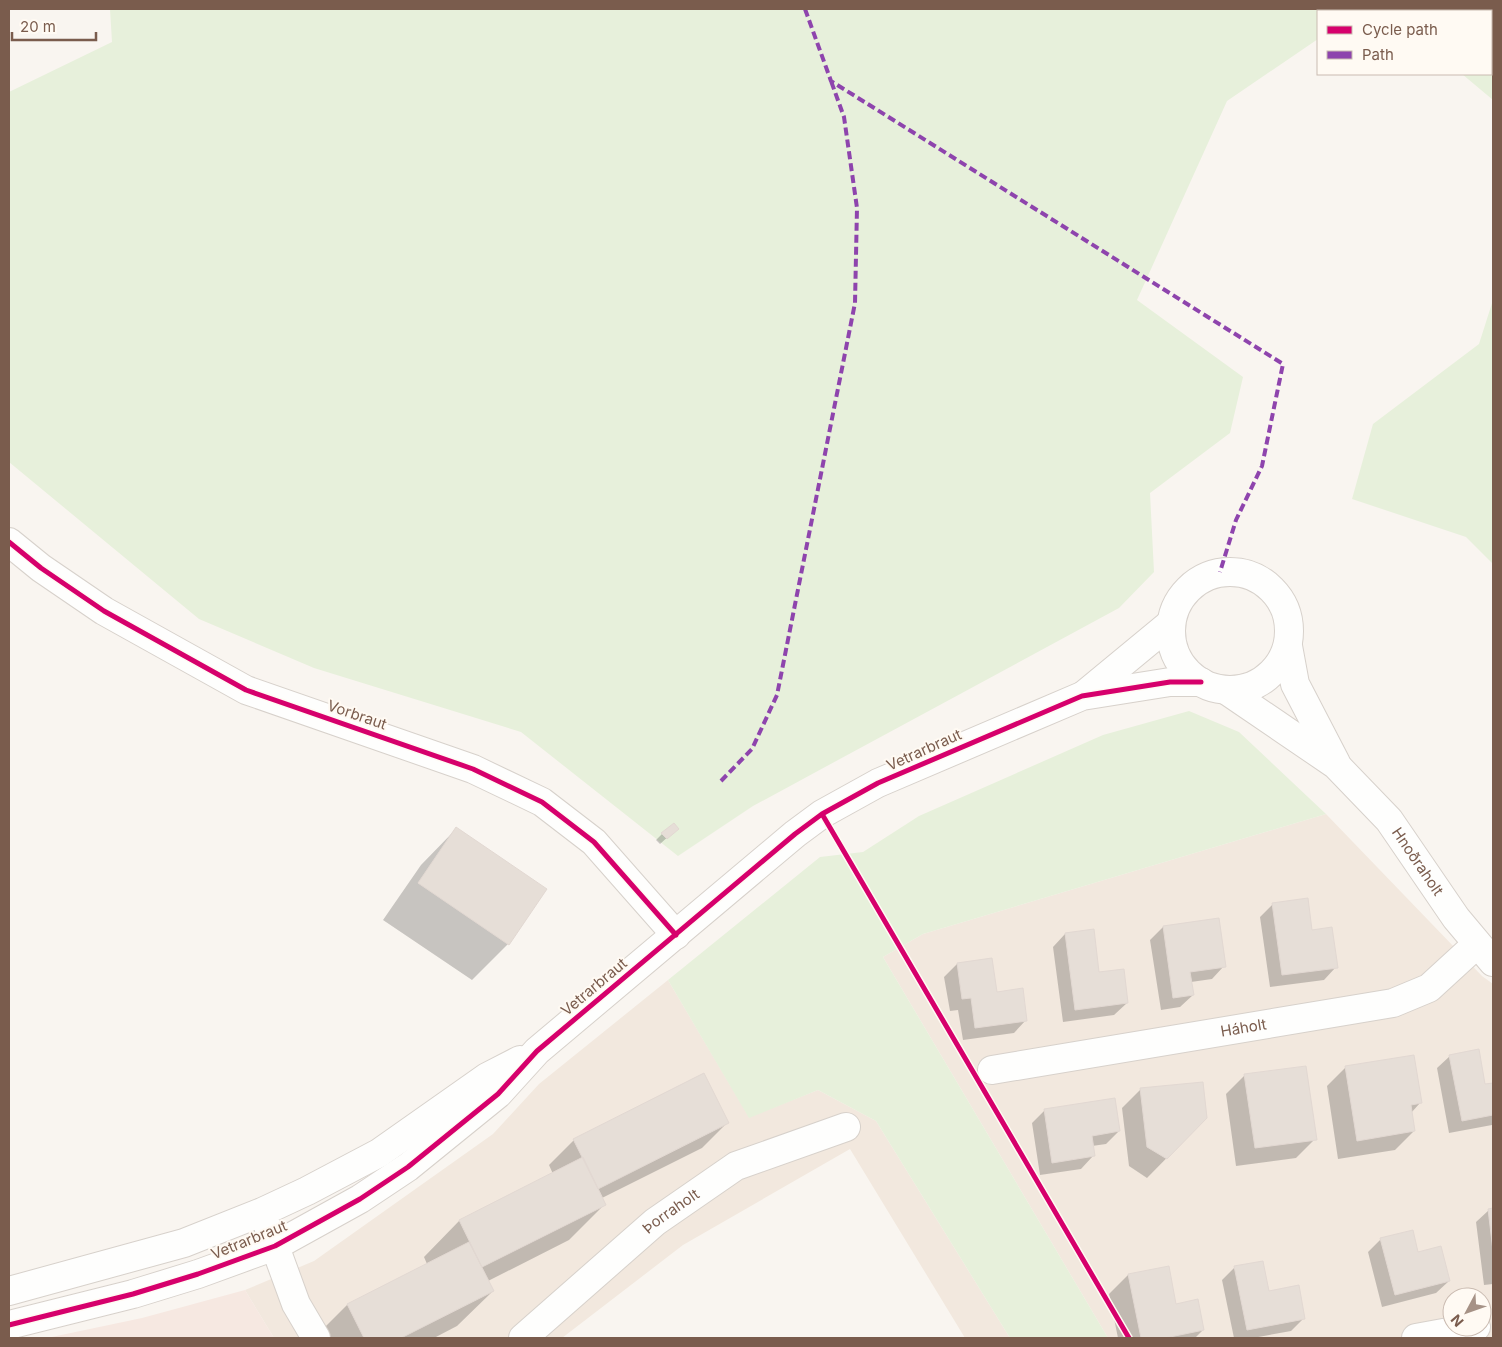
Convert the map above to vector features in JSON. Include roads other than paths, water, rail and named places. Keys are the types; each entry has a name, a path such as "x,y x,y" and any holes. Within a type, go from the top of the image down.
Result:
{"street":[{"name":"Vorbraut","path":"9,542 41,568 104,611 246,690 473,769 542,802 594,842 676,935"},
{"name":"Vetrarbraut","path":"9,1325 133,1294 275,1246 360,1199 408,1167 498,1094 537,1051 795,834 822,814 878,783 1082,696 1170,682 1242,689 1258,683 1271,674 1281,661 1288,646 1289,626 1280,598 1265,583 1246,573 1220,572 1206,576 1193,584 1183,594 1175,607 1171,623 1172,641 1177,657 1187,672 1213,686"},
{"name":"Vetrarbraut","path":"1082,696 1171,623"},
{"name":"Hnoðraholt","path":"1288,646 1295,684 1336,765"},
{"name":"Hnoðraholt","path":"1213,686 1336,765 1389,820 1456,918 1485,953"},
{"name":"Háholt","path":"992,1070 1393,1003 1429,988 1485,953"},
{"name":"Vetrarbraut","path":"9,1291 184,1243 262,1212 307,1191 379,1153 487,1077 537,1051"},
{"name":"Þorraholt","path":"523,1338 655,1222 736,1166 846,1127"},
{"path":"262,1212 296,1304 316,1338"},
{"path":"1416,1338 1442,1333"}]}
